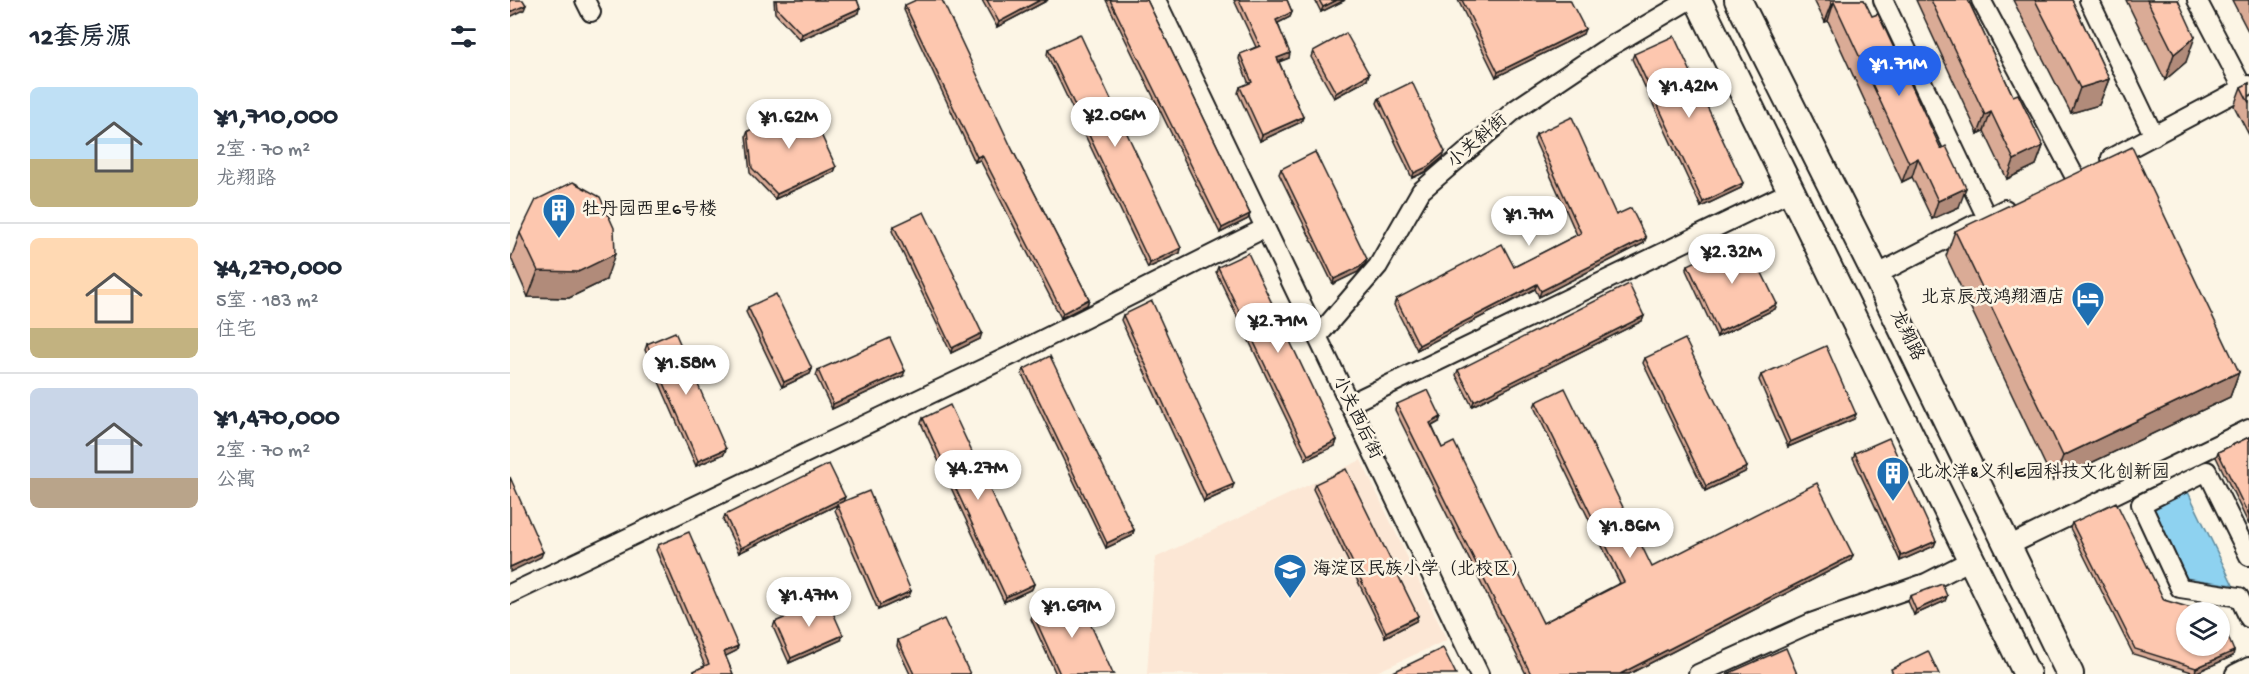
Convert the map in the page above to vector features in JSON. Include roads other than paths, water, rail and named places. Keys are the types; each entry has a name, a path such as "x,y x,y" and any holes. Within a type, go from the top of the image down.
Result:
{"street":[{"name":"小关西后街","path":"1156,0 1479,674"},
{"name":"小关斜街","path":"1317,337 1378,266 1420,191 1516,109 1604,50 1689,0"},
{"path":"1698,0 2027,674"},
{"name":"龙翔路","path":"1738,0 1876,275 2070,674"},
{"path":"1981,0 2075,177"},
{"path":"2089,0 2154,136"},
{"path":"2055,186 2246,87 2197,0"},
{"path":"1883,1 1987,218"},
{"path":"1349,404 1791,191"},
{"path":"1876,275 2016,204"},
{"path":"510,594 1016,353 1265,228"},
{"path":"2008,546 2249,429"},
{"path":"2249,556 2207,471 2141,504 2180,588 2240,597 2249,618"},
{"path":"2116,493 2121,503 2132,502"},
{"path":"1698,674 1811,623 1926,583 1971,560"},
{"path":"2235,674 2249,667"}],"water":[{"path":"2188,492 2233,585 2185,578 2154,509"}],"place":[{"name":"牡丹园西里6号楼","path":"559,239"},
{"name":"北京辰茂鸿翔酒店","path":"2088,327"},
{"name":"北冰洋&义利E园科技文化创新园","path":"1893,502"},
{"name":"海淀区民族小学（北校区）","path":"1290,599"}]}
